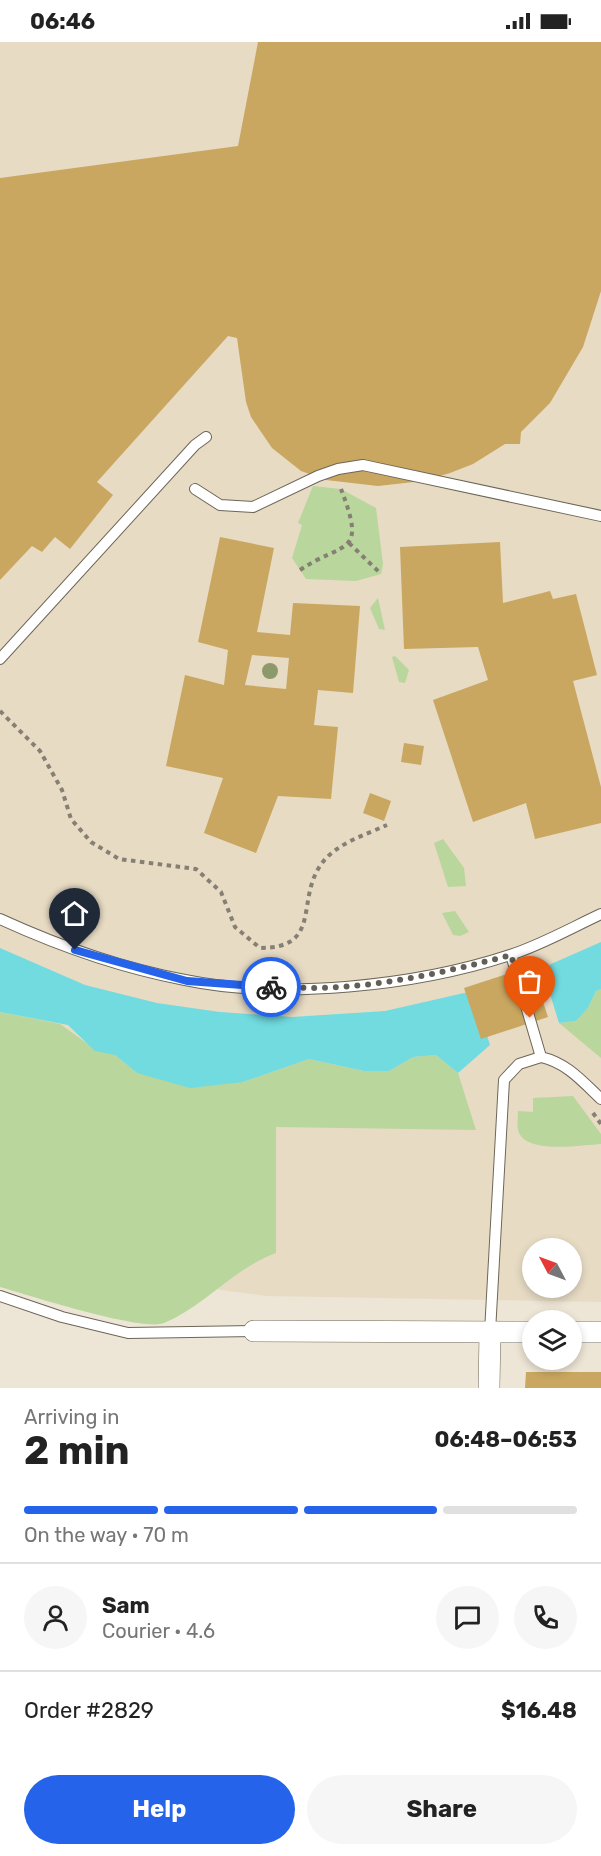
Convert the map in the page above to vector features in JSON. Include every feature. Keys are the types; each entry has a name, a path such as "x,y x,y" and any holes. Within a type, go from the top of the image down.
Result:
{"street":[{"path":"254,1331 522,1332"},
{"path":"489,1388 490,1332"},
{"path":"582,1332 601,1332"}],"lane":[{"path":"0,659 195,445 206,437"},
{"path":"195,489 220,505 253,507 318,476 338,469 363,465 601,516"},
{"path":"0,919 52,943 187,981 258,987 337,988 453,971 511,955 601,914"},
{"path":"511,955 540,1057"},
{"path":"490,1332 504,1080 519,1064 540,1057 556,1060 601,1099"},
{"path":"0,1296 62,1317 128,1334 254,1331"}],"path":[{"path":"300,570 315,560 337,553 349,543 353,527 341,489"},
{"path":"349,543 381,574"},
{"path":"0,711 21,729 40,751 62,790 71,819 92,842 119,860 196,869 220,892 235,927 260,948 280,948 294,941 302,926 310,885 321,864 344,844 387,825"}],"shaded area":[{"path":"0,42 601,42 601,1302 267,1296 0,1261"}],"green space":[{"path":"313,486 341,489 376,508 383,564 381,574 356,581 306,579 292,558 302,525 298,523"},
{"path":"378,598 385,630 379,629 370,608"},
{"path":"395,656 409,670 405,683 399,682 392,657"},
{"path":"443,839 464,868 466,886 448,887 434,843"},
{"path":"455,911 469,932 460,936 453,935 442,913"},
{"path":"601,989 601,1058 559,1023 576,1021 588,1008 596,991"},
{"path":"0,1012 60,1024 88,1044 115,1055 137,1073 243,1082 309,1059 364,1071 389,1071 413,1057 436,1055 458,1073 476,1130 276,1127 276,1253 247,1268 193,1307 164,1323 152,1324 110,1318 0,1287"},
{"path":"573,1096 601,1134 601,1144 568,1147 542,1146 523,1138 518,1130 518,1111 533,1112 533,1098"}],"water":[{"path":"601,942 601,989 596,991 588,1008 576,1021 559,1023 542,968"},
{"path":"0,948 85,985 157,1003 220,1012 292,1017 385,1011 473,991 490,1045 458,1073 436,1055 413,1057 389,1071 364,1071 309,1059 243,1082 190,1088 137,1073 115,1055 95,1051 68,1025 0,1012"}],"building":[{"path":"258,42 601,42 601,291 583,347 550,403 521,432 520,444 505,444 473,464 423,481 378,486 326,480 301,471 272,448 251,417 246,402 237,338 228,336 97,482 113,495 70,549 55,537 42,552 32,546 0,580 0,178 238,146"},
{"path":"220,537 274,548 257,632 290,635 293,603 360,606 353,693 318,690 314,725 338,727 331,799 278,796 256,853 204,833 223,778 166,766 185,675 224,685 228,650 198,642","holes":["252,655 289,658 286,689 245,685"]},
{"path":"500,542 503,603 550,591 553,599 576,594 597,675 573,681 601,787 601,823 535,839 526,803 473,822 433,700 488,680 478,647 404,649 400,547"},
{"path":"404,743 424,746 421,765 401,762"},
{"path":"370,793 391,801 384,821 363,813"},
{"path":"531,966 548,1017 481,1039 464,988"},
{"path":"526,1372 601,1372 601,1388 525,1388"}],"way so far":[{"path":"271,987 337,988 397,981 453,971 511,955 530,1018"}],"route":[{"path":"75,950 187,981 271,987"}]}
